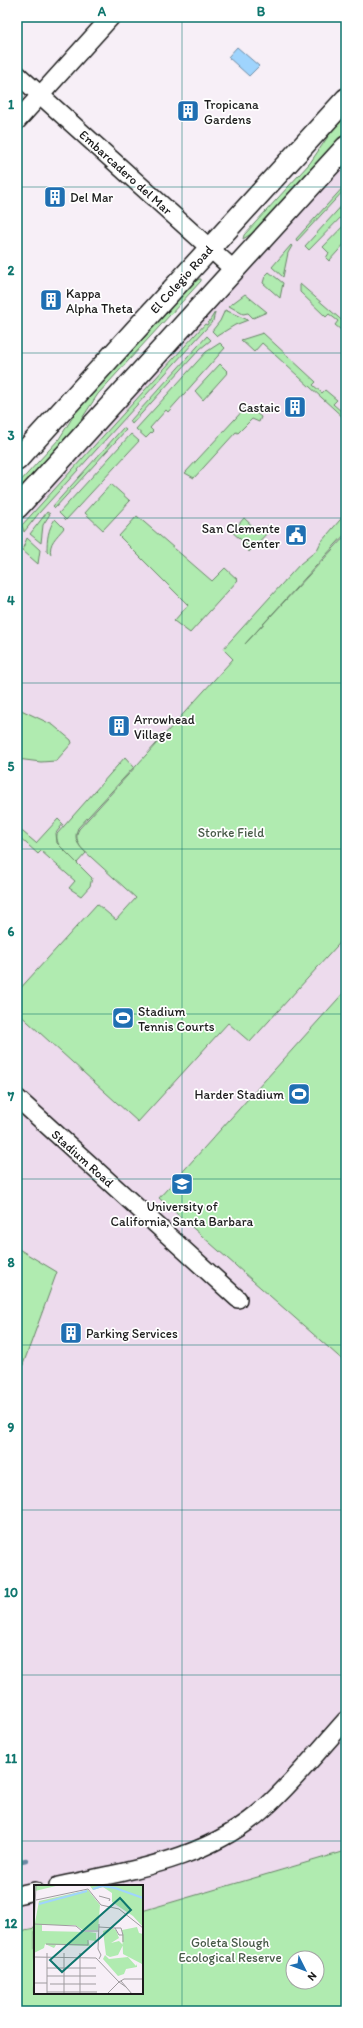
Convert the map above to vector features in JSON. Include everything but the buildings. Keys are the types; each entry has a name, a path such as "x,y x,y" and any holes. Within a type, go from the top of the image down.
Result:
{"main road":[{"name":"El Colegio Road","path":"17,460 346,99"},
{"path":"17,508 346,147"}],"street":[{"path":"17,121 110,17"},
{"name":"Embarcadero del Mar","path":"17,74 234,270"},
{"name":"Stadium Road","path":"17,1098 238,1299"},
{"path":"63,1885 156,1865 185,1856 223,1838 268,1806 346,1720"},
{"path":"17,1895 34,1891"}],"shaded area":[{"name":"University of California, Santa Barbara","path":"346,151 346,1851 143,1911 143,1885 34,1885 34,1928 25,1930 17,1936 17,517"}],"green space":[{"path":"346,110 346,130 339,141 256,231 243,239 244,235 310,163"},
{"path":"346,184 346,188 297,241 296,239"},
{"path":"346,201 346,212 309,250 305,246"},
{"path":"346,223 346,242 329,261 326,258 329,253 323,247"},
{"path":"291,245 292,246 288,253 283,277 272,267"},
{"path":"269,272 283,283 280,298 263,283 265,276"},
{"path":"201,279 201,281 98,394 71,435 17,494 17,485 59,439 79,407 191,285"},
{"path":"300,284 346,324 346,334 335,325 338,321 329,314 326,317 300,292"},
{"path":"245,294 267,312 253,318 248,313 243,314 229,306"},
{"path":"225,310 248,320 235,325 217,336 212,331 220,321"},
{"path":"215,312 213,321 39,513 24,532 22,525 205,324 207,325"},
{"path":"263,333 316,382 313,385 322,393 325,390 337,400 333,404 342,412 346,409 346,420 262,343 254,352 241,340"},
{"path":"207,336 211,340 200,349 132,424 130,421"},
{"path":"220,343 225,348 168,412 166,410 150,428 153,431 146,438 136,429 206,352"},
{"path":"220,364 228,372 203,400 195,391"},
{"path":"247,406 261,417 259,422 252,419 238,433 236,432 194,478 185,473"},
{"path":"123,428 126,430 55,508 53,506"},
{"path":"131,434 139,441 66,520 59,513"},
{"path":"111,484 130,501 103,530 85,513"},
{"path":"47,512 50,514 43,525 41,543 30,534"},
{"name":"Storke Field","path":"346,513 346,533 245,644 346,535 346,936 250,1042 228,1023 138,1122 17,1012 17,992 97,904 116,920 136,898 81,848 77,838 79,829 233,659 223,649 300,564 317,550 321,542"},
{"path":"137,516 212,581 225,568 238,580 190,633 174,621 188,605 119,536"},
{"path":"244,518 260,533 269,525 272,528 249,552 246,544 232,532"},
{"path":"55,519 64,528 52,544 50,551 51,555 47,551 48,538 49,530"},
{"path":"27,538 40,550 38,564 22,550"},
{"path":"17,708 53,725 71,740 72,743 56,761 41,762 17,759"},
{"path":"125,757 134,767 78,828 76,839 86,853 77,863 60,847 57,834"},
{"path":"58,819 63,824 56,833 57,843 92,878 90,886 81,896 69,888 75,881 41,851 38,854 17,835 17,827 36,843"},
{"name":"Harder Stadium","path":"346,990 346,1363 159,1198"},
{"path":"17,1248 57,1272 17,1381"},
{"name":"Goleta Slough Ecological Reserve","path":"346,1851 346,2011 17,2011 17,1936 25,1930 34,1928 34,1994 143,1994 143,1911"}],"water":[{"path":"237,47 259,66 249,76 228,57"}],"waterway":[{"path":"17,1862 26,1860"}],"place":[{"name":"Tropicana Gardens","path":"188,111"},
{"name":"Del Mar","path":"55,197"},
{"name":"Kappa Alpha Theta","path":"51,300"},
{"name":"Castaic","path":"295,407"},
{"name":"San Clemente Center","path":"296,535"},
{"name":"Arrowhead Village","path":"119,726"},
{"name":"Stadium Tennis Courts","path":"123,1018"},
{"name":"Harder Stadium","path":"299,1094"},
{"name":"University of California, Santa Barbara","path":"182,1184"},
{"name":"Parking Services","path":"71,1333"}]}
